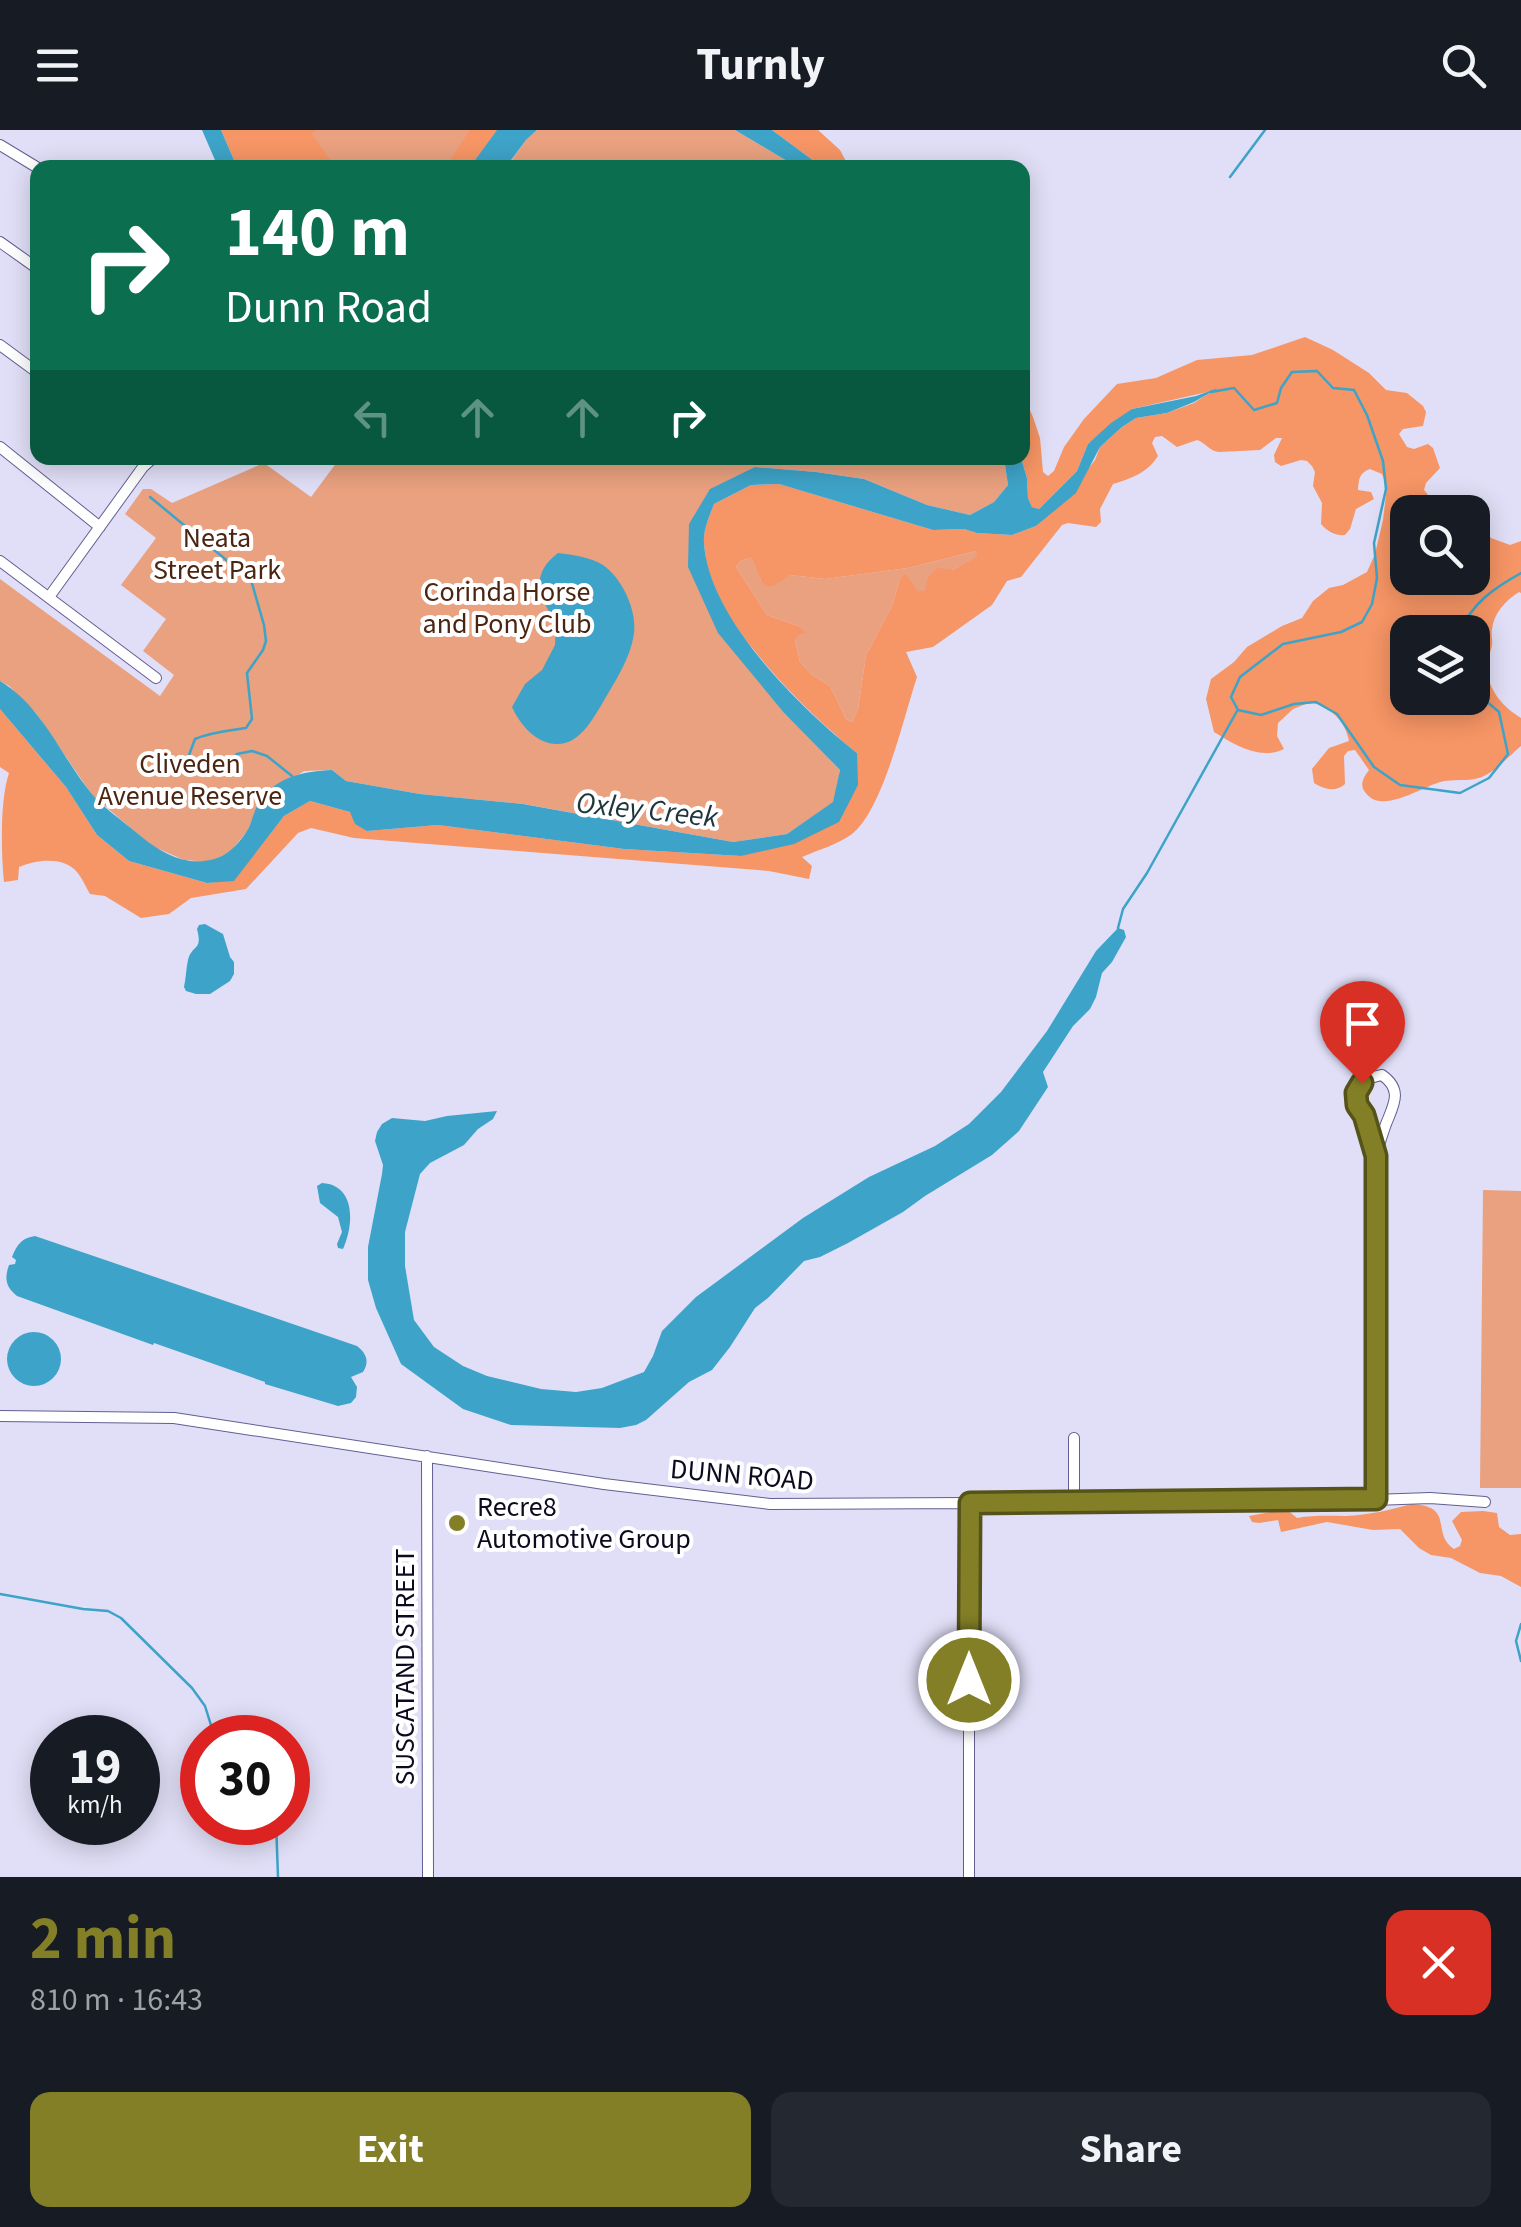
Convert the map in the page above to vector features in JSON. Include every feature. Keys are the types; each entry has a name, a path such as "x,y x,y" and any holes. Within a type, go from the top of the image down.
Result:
{"street":[{"path":"0,145 30,163"},
{"path":"0,242 30,263"},
{"path":"0,345 30,366"},
{"path":"0,447 100,527"},
{"path":"49,597 147,465"},
{"path":"0,561 156,678"},
{"path":"1376,1156 1396,1094 1392,1082 1382,1074 1370,1077 1356,1093 1376,1156 1376,1499"},
{"name":"DUNN ROAD","path":"0,1416 174,1418 604,1484 770,1504 1452,1498 1485,1502"},
{"path":"1074,1438 1074,1502"},
{"name":"SUSCATAND STREET","path":"428,1456 428,1877"},
{"path":"969,1877 970,1503"}],"green space":[{"path":"232,130 497,130 476,160 246,160"},
{"path":"537,130 735,130 785,160 512,160"},
{"path":"267,465 311,497 335,465 1005,465 1008,485 994,502 970,515 927,505 864,479 755,467 689,524 785,714 840,770 834,802 787,834 733,842 524,804 420,794 346,781 332,770 304,771 260,801 248,830 231,851 211,862 184,860 152,846 92,795 36,713 0,681 0,579 160,696 174,675 143,651 166,619 121,585 156,538 125,514 143,489 151,489 172,503"},
{"path":"976,551 978,557 952,570 926,591 918,591 900,579 892,606 866,655 858,709 852,722 846,719 830,686 800,662 795,641 798,634 804,633 801,627 767,615 736,567 744,560 754,559 761,581 790,575 825,579 908,568"},
{"path":"1483,1190 1521,1191 1521,1488 1480,1488"}],"shaded area":[{"path":"221,130 317,130 311,133 330,160 234,160"},
{"path":"470,130 497,130 475,160 450,160"},
{"path":"772,130 818,130 845,160 813,160"},
{"path":"1305,337 1369,373 1386,390 1407,393 1423,406 1423,426 1403,429 1399,434 1407,447 1428,444 1433,448 1440,468 1426,483 1424,490 1428,495 1390,495 1390,595 1490,595 1490,537 1510,545 1521,541 1521,593 1505,603 1495,618 1490,653 1490,615 1390,615 1390,715 1490,715 1490,684 1508,709 1521,718 1521,746 1499,766 1475,779 1436,783 1404,797 1382,801 1372,799 1363,789 1369,770 1355,750 1344,756 1345,784 1333,789 1314,783 1312,769 1329,748 1349,741 1336,716 1311,702 1293,709 1278,723 1277,736 1284,749 1275,752 1247,750 1214,732 1206,699 1211,679 1247,647 1302,618 1313,601 1329,588 1367,572 1383,520 1387,487 1382,474 1370,469 1364,472 1358,490 1371,492 1374,499 1356,509 1350,529 1345,535 1338,535 1321,524 1322,503 1313,486 1312,466 1301,460 1281,466 1275,462 1282,438 1260,450 1219,452 1197,440 1177,447 1162,436 1155,437 1152,443 1158,456 1149,467 1113,484 1096,527 1062,525 1021,577 1007,581 992,605 933,647 906,652 917,677 883,784 863,822 852,834 802,857 812,866 809,879 769,871 354,838 311,828 298,833 246,889 191,898 169,914 141,918 105,896 90,894 77,872 64,863 41,861 19,867 18,880 4,882 3,811 9,773 0,767 0,709 66,787 97,835 129,861 207,883 234,880 284,816 310,801 350,812 367,831 438,825 624,849 741,856 838,822 857,753 810,712 761,659 721,600 709,571 704,542 714,504 751,485 779,484 933,530 1012,535 1036,526 1058,507 1095,460 1100,447 1122,427 1136,418 1194,403 1212,391 1132,409 1088,444 1077,471 1039,509 1032,507 1028,498 1023,465 1030,465 1030,410 1040,438 1043,472 1048,476 1084,419 1117,384 1156,378 1197,360 1252,355","holes":["976,551 977,557 952,570 937,568 928,578 925,591 918,591 905,574 900,579 892,606 866,655 858,709 852,722 846,719 830,686 800,662 795,641 805,633 801,627 767,615 736,567 743,560 753,559 761,581 773,586 790,575 825,579 908,568"]},
{"path":"1411,1504 1425,1506 1438,1515 1443,1536 1454,1549 1462,1540 1452,1521 1461,1512 1497,1513 1499,1527 1510,1535 1521,1534 1521,1587 1451,1558 1431,1555 1400,1529 1373,1530 1327,1522 1281,1532 1278,1520 1259,1523 1252,1522 1249,1516 1286,1509 1297,1518 1355,1515"}],"water":[{"path":"202,130 221,130 234,160 215,160"},
{"path":"497,130 537,130 511,160 475,160"},
{"path":"735,130 772,130 813,160 785,160"},
{"name":"Oxley Creek","path":"1218,388 1167,413 1136,418 1122,427 1100,447 1076,493 1036,526 1012,535 933,530 779,484 751,485 714,504 704,542 709,571 721,600 739,630 785,687 857,753 858,785 839,822 794,844 741,856 624,849 438,825 367,831 355,824 350,812 310,801 284,816 234,881 207,883 129,861 97,835 66,787 0,709 0,681 28,704 101,804 155,847 190,861 216,858 236,846 265,794 282,781 332,770 346,781 420,794 523,804 733,842 787,834 833,802 840,770 785,714 718,633 688,567 689,524 710,489 755,467 816,472 864,479 927,505 970,515 994,502 1008,485 1005,465 1023,465 1028,498 1032,507 1039,509 1077,471 1088,444 1111,423 1132,409"},
{"path":"558,553 593,560 610,571 627,595 634,624 626,661 595,715 577,737 556,744 533,735 512,707 525,684 542,670 555,645 556,622 541,595 540,577"},
{"path":"205,924 223,934 234,962 234,974 210,994 196,994 184,987 188,960 199,941 197,929"},
{"path":"1118,928 1124,930 1126,937 1102,973 1090,1009 1073,1026 1043,1072 1048,1087 1019,1131 992,1155 903,1212 820,1257 804,1261 755,1308 712,1370 689,1382 646,1420 620,1428 511,1425 463,1409 401,1364 368,1280 368,1247 383,1165 375,1141 382,1124 392,1118 425,1121 497,1111 464,1145 430,1163 420,1174 405,1232 405,1266 414,1320 434,1347 487,1376 541,1389 576,1392 602,1388 644,1372 662,1331 696,1297 803,1218 869,1177 935,1146 969,1124 1001,1092 1047,1031 1096,951"},
{"path":"333,1185 346,1198 350,1218 343,1249 337,1244 342,1232 338,1217 320,1203 317,1186"},
{"path":"35,1236 357,1346 367,1361 363,1372 351,1377 357,1387 356,1397 351,1403 338,1406 17,1296 7,1282 7,1270 15,1264 12,1257 18,1245"},
{"path":"34,1332 53,1340 61,1359 53,1378 34,1386 15,1378 7,1359 15,1340"}],"waterway":[{"path":"1230,177 1265,130"},
{"path":"1211,392 1234,388 1254,410 1277,403 1292,372 1317,371 1333,388 1354,390 1383,461 1386,489 1374,543 1377,578 1372,604 1362,622 1341,632 1283,644 1240,677 1231,697 1238,710 1261,715 1294,704 1316,702 1337,714 1374,767 1400,785 1460,793 1489,778 1508,754 1499,712 1490,704"},
{"path":"150,497 230,563"},
{"path":"237,567 248,573 251,580 266,641 247,673 252,719 246,728 195,739 189,755 195,767 210,773 237,754 252,751 267,756 292,776"},
{"path":"1470,615 1485,597 1521,573"},
{"path":"1118,928 1123,909 1237,711"},
{"path":"0,1594 108,1611 121,1618 192,1688 208,1715"},
{"path":"1521,1624 1516,1641 1521,1661"},
{"path":"277,1845 278,1877"}],"place":[{"name":"Recre8 Automotive Group","path":"457,1523"}],"route":[{"path":"969,1680 970,1503 1376,1499 1376,1156 1372,1135 1357,1105 1356,1093 1362,1083"}],"park label":[{"name":"Neata Street Park","path":"217,554"},
{"name":"Corinda Horse and Pony Club","path":"507,608"},
{"name":"Cliveden Avenue Reserve","path":"190,780"}]}
